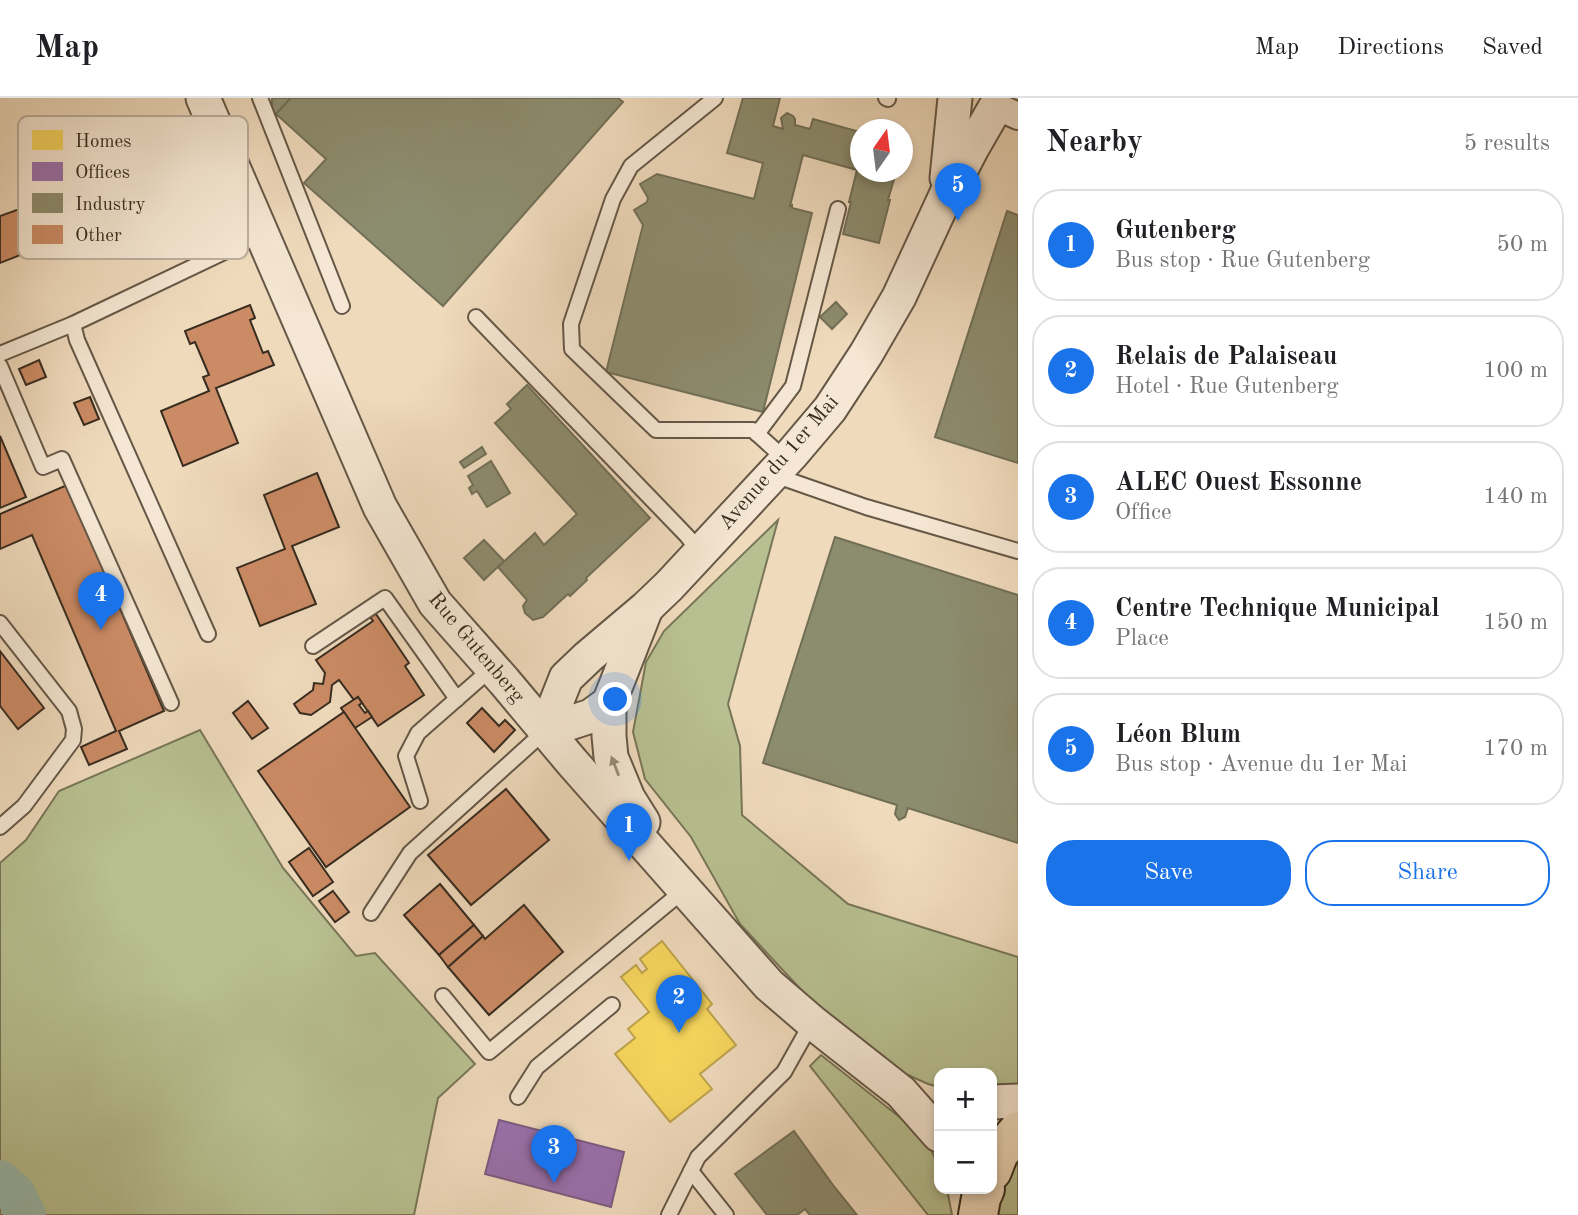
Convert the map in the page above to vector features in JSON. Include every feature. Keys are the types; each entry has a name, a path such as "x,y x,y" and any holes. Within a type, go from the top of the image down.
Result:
{"main road":[{"path":"997,1158 1018,1131"},
{"path":"977,1215 983,1194"}],"street":[{"name":"Rue Gutenberg","path":"203,98 211,116"},
{"name":"Avenue du 1er Mai","path":"955,98 973,109 1005,107"},
{"name":"Avenue du 1er Mai","path":"948,191 947,170 955,98"},
{"name":"Avenue du 1er Mai","path":"545,731 566,678 646,608 780,467 830,409 899,297 948,191 1005,107"},
{"name":"Rue Gutenberg","path":"248,202 380,508 435,603 769,985 812,1023 901,1092 935,1131"},
{"name":"Avenue du 1er Mai","path":"646,608 609,703 611,757 628,798 684,890"},
{"path":"498,674 566,678"},
{"path":"545,731 591,716 609,703"},
{"name":"Rue Gutenberg","path":"901,1092 934,1098"},
{"path":"997,1102 1018,1101"},
{"path":"968,1194 977,1215"}],"lane":[{"path":"260,98 341,306"},
{"path":"715,98 631,166 613,200 571,324 572,349 656,430 753,430 780,467 866,507 1018,551"},
{"path":"757,434 793,386 838,209"},
{"path":"248,241 262,234"},
{"path":"0,354 73,324 210,259"},
{"path":"476,317 700,552"},
{"path":"73,324 77,340 208,634"},
{"path":"0,366 44,467 62,459 171,703"},
{"path":"313,646 385,598 457,699"},
{"path":"0,623 69,711 74,729 73,740 24,806 0,827"},
{"path":"420,802 406,756 418,733 457,699 498,674"},
{"path":"371,913 410,853 545,731"},
{"path":"443,996 489,1052 684,890"},
{"path":"518,1097 537,1067 612,1006"},
{"path":"669,1215 698,1157 784,1072 812,1023"},
{"path":"691,1171 726,1215"}],"green space":[{"path":"778,520 728,704 740,746 742,815 848,904 1018,957 1018,1090 997,1091 997,1068 934,1068 934,1086 890,1067 806,995 740,924 691,837 645,779 633,732 646,662 664,631"},
{"path":"200,730 283,868 356,956 375,953 475,1064 438,1098 414,1215 0,1215 0,863 26,840 59,791"},
{"path":"821,1055 927,1140 934,1156 934,1194 948,1194 952,1215 928,1215 810,1066"},
{"path":"1018,1150 1018,1215 994,1215 1002,1180"}],"building: Homes":[{"path":"662,941 712,1004 707,1009 736,1045 700,1074 712,1089 670,1122 615,1054 635,1038 628,1029 649,1012 621,977 636,965 642,973 647,969 640,959"}],"building: Offices":[{"path":"499,1120 624,1152 611,1207 485,1174"}],"building: Industry":[{"path":"272,98 291,98 276,114 272,111"},
{"path":"291,98 618,98 623,102 443,306 304,183 326,159 276,114"},
{"path":"743,98 780,98 773,126 783,129 781,118 787,113 795,119 795,125 810,129 813,119 850,129 850,168 803,155 790,206 812,213 763,412 606,372 643,225 634,210 647,202 648,198 640,184 657,174 754,199 763,163 727,153"},
{"path":"854,182 893,182 879,243 843,234"},
{"path":"1007,211 1018,215 1018,463 935,437"},
{"path":"836,302 847,314 832,329 820,317"},
{"path":"527,385 650,518 570,596 568,594 543,617 533,620 525,613 523,606 527,600 498,567 535,533 544,545 577,514 495,423 511,409 507,404"},
{"path":"482,447 486,454 464,468 460,462"},
{"path":"491,461 510,493 487,507 477,491 472,494 469,488 473,485 468,476"},
{"path":"835,537 1018,595 1018,843 908,808 905,817 899,820 895,814 897,805 763,763"},
{"path":"484,540 504,561 484,580 464,558"},
{"path":"794,1131 857,1215 810,1215 805,1209 797,1215 767,1215 735,1174"}],"building: Other":[{"path":"18,210 18,256 0,263 0,216"},
{"path":"250,305 255,318 250,320 263,353 268,351 274,365 216,388 238,443 183,466 161,411 209,391 203,377 209,375 195,342 190,344 185,331"},
{"path":"39,360 46,377 26,385 19,369"},
{"path":"90,397 99,419 84,425 74,403"},
{"path":"0,436 26,497 0,508"},
{"path":"317,473 339,527 292,546 316,604 260,626 237,568 285,549 264,495"},
{"path":"67,485 164,711 119,731 127,749 89,765 81,747 116,731 32,535 0,549 0,514"},
{"path":"376,614 409,663 405,666 424,695 378,726 358,697 354,700 339,680 332,685 330,702 311,715 300,713 294,704 313,690 314,683 323,684 325,673 316,660 373,621 370,617"},
{"path":"0,651 44,708 18,729 0,706"},
{"path":"358,697 362,703 359,705 372,717 355,728 341,708"},
{"path":"248,701 268,728 252,739 233,713"},
{"path":"482,708 499,726 505,720 515,730 494,752 467,723"},
{"path":"344,712 410,807 326,867 258,771"},
{"path":"506,789 549,840 471,905 428,855"},
{"path":"309,848 333,882 313,896 289,862"},
{"path":"440,884 474,925 439,955 404,915"},
{"path":"333,891 349,912 335,922 319,901"},
{"path":"524,905 563,952 489,1015 448,967"},
{"path":"474,925 483,936 448,967 439,955"}],"waterway":[{"path":"0,1180 15,1193 26,1215"}],"place":[{"name":"Léon Blum","path":"958,221"},
{"name":"Centre Technique Municipal","path":"101,630"},
{"name":"Gutenberg","path":"629,861"},
{"name":"Relais de Palaiseau","path":"679,1033"},
{"name":"ALEC Ouest Essonne","path":"554,1183"}]}
